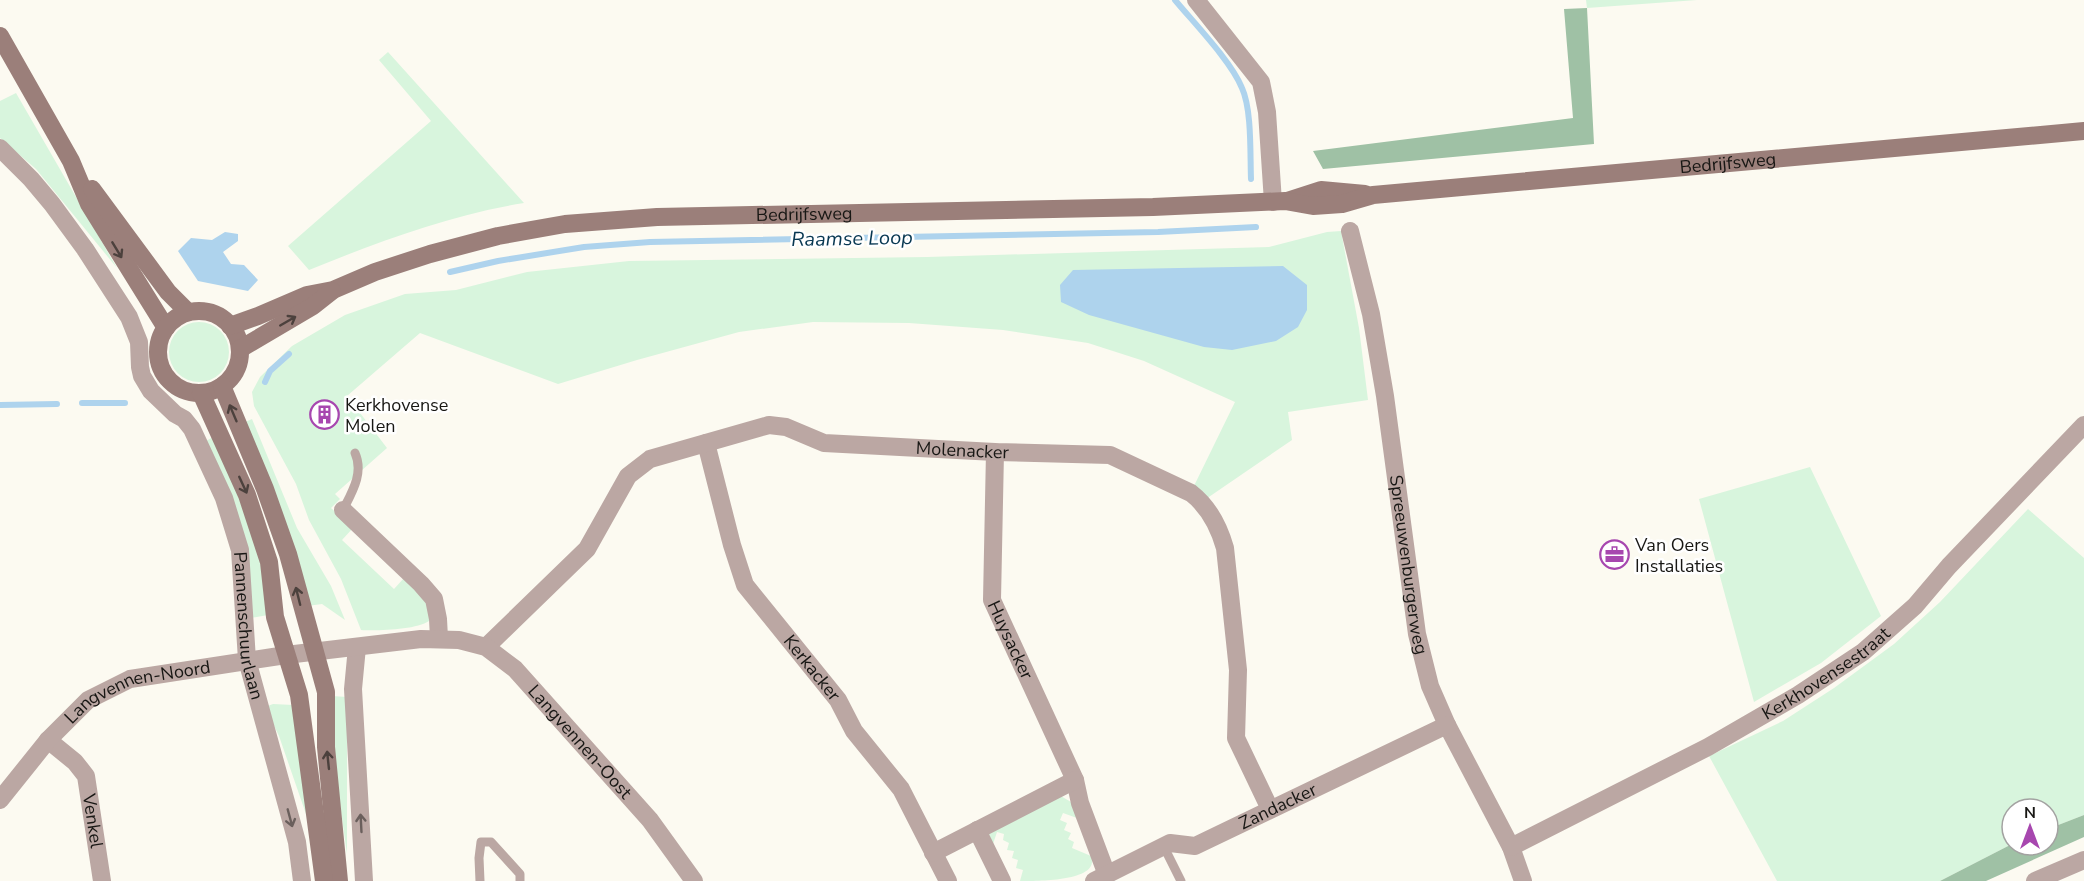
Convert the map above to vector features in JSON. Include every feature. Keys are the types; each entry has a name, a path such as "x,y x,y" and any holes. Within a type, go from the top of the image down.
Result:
{"main road":[{"path":"0,36 70,161 89,204 166,328"},
{"name":"Bedrijfsweg","path":"230,326 307,295 333,290 375,272 430,254 498,236 565,224 657,217 1279,202 1321,190 1373,195 2084,131"},
{"path":"70,161 168,292 188,312"},
{"name":"Bedrijfsweg","path":"240,349 313,306 333,290"},
{"path":"200,311 222,318 230,326 240,349 236,370 222,386 201,393 192,392 175,385 163,371 159,363 158,344 172,321 188,312 200,311"},
{"path":"222,386 265,489 288,554 326,692 326,747 339,881"},
{"name":"Pannenschuurlaan","path":"201,393 247,495 268,562 273,609 299,695 324,881"}],"street":[{"path":"1196,0 1262,82 1279,202"},
{"name":"Pannenschuurlaan","path":"0,148 52,204 85,249 129,317 139,342 142,376 151,391 175,414 184,419 192,429 224,498 240,550 247,660 297,842 302,881"},
{"name":"Spreeuwenburgerweg","path":"1350,231 1371,315 1385,396 1417,634 1430,686 1447,725 1511,847 1523,881"},
{"name":"Molenacker","path":"486,647 587,549 628,476 650,459 769,425 786,427 824,442 995,453 1110,455 1179,486 1198,498 1220,530 1225,548 1238,670 1236,738 1270,809"},
{"name":"Kerkhovensestraat","path":"1511,847 1708,747 1798,695 1863,652 1915,606 1949,566 2084,425"},
{"name":"Kerkacker","path":"706,444 732,545 745,585 838,700 854,731 901,789 948,881"},
{"name":"Huysacker","path":"995,453 992,600 1075,780"},
{"path":"343,510 434,598 439,638"},
{"name":"Langvennen-Oost","path":"314,652 439,638 486,647 515,669 650,820 694,881"},
{"path":"357,647 353,689 364,881"},
{"name":"Langvennen-Noord","path":"0,800 48,740 88,700 130,679 247,660 314,652"},
{"name":"Zandacker","path":"1075,780 1101,878 1170,843 1195,846 1447,725"},
{"name":"Venkel","path":"48,740 75,762 86,776 102,881"},
{"path":"933,853 1075,780"},
{"path":"977,830 1002,881"},
{"path":"2035,881 2084,860"}],"lane":[{"path":"343,510 356,484 359,462 355,453"},
{"path":"480,881 481,842 491,842 520,874 520,881"},
{"path":"1164,847 1181,881"}],"green space":[{"path":"1586,0 1697,0 1587,8"},
{"path":"1587,8 1594,144 1323,169 1313,151 1573,118 1564,9"},
{"path":"388,52 524,203 441,222 309,270 288,246 431,121 379,60"},
{"path":"16,93 117,268 36,169 0,138 0,101"},
{"path":"1341,231 1359,328 1368,400 1288,412 1292,440 1203,501 1192,490 1235,402 1144,361 1088,343 1003,330 909,323 813,322 739,332 558,384 420,333 347,396 387,448 335,494 340,499 331,508 353,528 342,540 394,589 404,578 425,601 429,621 406,628 361,630 341,579 309,520 296,484 254,406 252,392 260,377 292,346 345,315 405,294 456,290 527,272 629,261 927,257 1269,247 1327,232"},
{"path":"199,322 216,327 224,335 229,352 224,369 216,377 199,382 182,377 174,369 169,352 174,335 182,327"},
{"path":"252,419 297,528 331,586 345,620 322,604 307,606 243,423"},
{"path":"215,436 264,564 268,615 251,618 206,441"},
{"path":"1810,467 1881,616 1821,663 1754,702 1699,499"},
{"path":"2028,509 2084,558 2084,815 2060,824 2060,797 2000,797 2000,850 1940,881 1777,881 1709,756 1783,721 1834,688 1894,644 1940,602"},
{"path":"332,696 347,697 347,854 332,747"},
{"path":"273,704 293,705 307,817 279,736 265,707"},
{"path":"1059,795 1071,802 1077,818 1063,813 1060,820 1067,823 1064,830 1071,833 1068,839 1074,842 1072,848 1091,856 1092,864 1087,870 1067,878 1020,881 1023,870 1016,868 1018,860 1012,858 1014,851 1007,850 1009,843 1003,840 1004,834 997,832 993,844 989,834"},
{"path":"2084,815 2084,837 2060,848 2060,824"},
{"path":"2000,850 2000,857 2039,857 1986,881 1940,881"}],"water":[{"path":"225,232 238,234 238,241 223,252 231,264 244,265 258,280 248,291 198,281 178,251 191,238 212,240"},
{"path":"1283,266 1307,285 1307,310 1298,327 1276,341 1232,350 1204,347 1089,315 1061,302 1060,285 1073,270"}],"waterway":[{"name":"Raamse Loop","path":"1175,0 1221,54 1242,88 1249,120 1251,179"},
{"name":"Raamse Loop","path":"450,272 498,261 584,247 650,242 1158,232 1256,227"},
{"name":"Raamse Loop","path":"265,382 270,371 289,354"},
{"name":"Raamse Loop","path":"82,403 125,403"},
{"name":"Raamse Loop","path":"0,405 57,404"}],"place":[{"name":"Kerkhovense Molen","path":"324,415"},
{"name":"Van Oers Installaties","path":"1614,555"}]}
